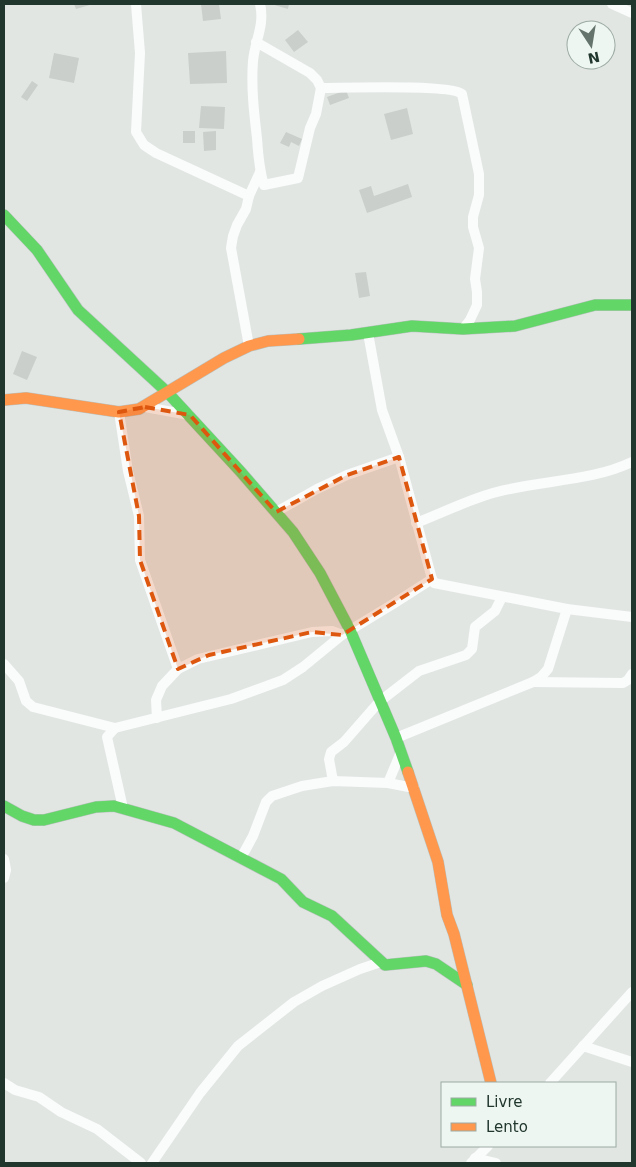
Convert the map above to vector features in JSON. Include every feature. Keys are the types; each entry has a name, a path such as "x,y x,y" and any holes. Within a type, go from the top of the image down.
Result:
{"street":[{"path":"136,4 140,53 136,132 140,141 156,153 249,196"},
{"path":"256,42 310,73 317,80 321,88 316,114 310,128 298,178 264,184 260,172 252,98 253,61 256,42 262,23 260,4"},
{"path":"612,4 632,13"},
{"path":"321,88 438,88 459,91 462,94 479,174 479,195 472,217 479,248 475,279 478,292 477,305 470,320 463,329"},
{"path":"249,346 231,248 232,236 246,209 249,196 260,172"},
{"path":"4,215 37,250 78,310 190,415 300,541 320,573 396,738 414,788 438,862 447,915 454,934 491,1082"},
{"path":"4,400 26,398 119,412 145,407 224,358 249,346 284,339 368,333 412,326 463,329 514,326 595,305 632,305"},
{"path":"368,333 382,410 399,457 434,583 567,609 632,617"},
{"path":"145,407 190,415"},
{"path":"119,412 128,470 139,516 140,560 178,669"},
{"path":"276,512 317,489 348,475 399,457"},
{"path":"416,523 492,493 510,488 594,475 632,462"},
{"path":"4,664 20,681 26,701 34,707 115,728 204,707 271,685 303,667 346,632 432,579"},
{"path":"333,781 331,752 344,742 379,702 419,671 466,655 472,649 475,627 495,611 502,597"},
{"path":"396,738 533,682 548,669 567,609"},
{"path":"157,718 155,708 158,694 178,669 198,658 312,632 346,632"},
{"path":"533,682 623,683 632,674"},
{"path":"115,728 107,737 123,808"},
{"path":"388,783 401,752"},
{"path":"242,858 268,798 295,788 333,781 388,783 414,788"},
{"path":"4,806 34,820 44,820 114,806 174,824 281,879 288,884 303,902 332,916 356,936 382,962 390,966 426,961 436,964 467,985"},
{"path":"4,859 6,870 4,878"},
{"path":"152,1163 200,1093 238,1046 294,1002 322,986 360,969 382,962"},
{"path":"551,1082 632,992"},
{"path":"583,1046 632,1062"},
{"path":"4,1083 15,1090 39,1097 61,1112 97,1129 141,1163"},
{"path":"473,1161 487,1147"},
{"path":"473,1161 496,1163"}],"highlighted area":[{"path":"145,407 190,415 276,512 347,475 399,457 432,579 342,635 312,632 209,655 178,669 140,560 139,516 119,412"}],"building":[{"path":"74,4 93,4 76,9"},
{"path":"201,4 219,4 221,19 203,21"},
{"path":"271,4 289,4 288,9"},
{"path":"298,30 308,42 294,52 285,40"},
{"path":"226,51 227,83 190,84 188,53"},
{"path":"54,53 79,58 74,83 49,78"},
{"path":"32,81 38,85 27,101 21,97"},
{"path":"346,90 349,98 330,105 327,97"},
{"path":"201,106 225,107 224,129 199,128"},
{"path":"407,108 413,134 391,140 384,114"},
{"path":"183,131 195,131 195,143 183,143"},
{"path":"216,131 216,150 204,151 203,132"},
{"path":"286,132 302,139 299,146 291,142 289,147 280,143"},
{"path":"408,184 412,197 367,213 359,190 371,186 374,196"},
{"path":"366,272 370,296 359,298 355,273"},
{"path":"22,351 37,357 27,380 13,374"}],"traffic: fast":[{"path":"4,215 37,250 78,310 168,393 293,532 320,573 350,630 396,738 408,772"},
{"path":"299,339 351,335 412,326 463,329 515,326 595,305 632,305"},
{"path":"4,806 34,820 44,820 96,807 114,806 174,823 281,879 303,902 332,916 385,965 426,961 436,964 467,985"}],"traffic: slow":[{"path":"4,400 26,398 119,412 139,409 224,358 249,346 268,341 299,339"},
{"path":"408,772 438,862 447,915 454,934 491,1082"}]}
